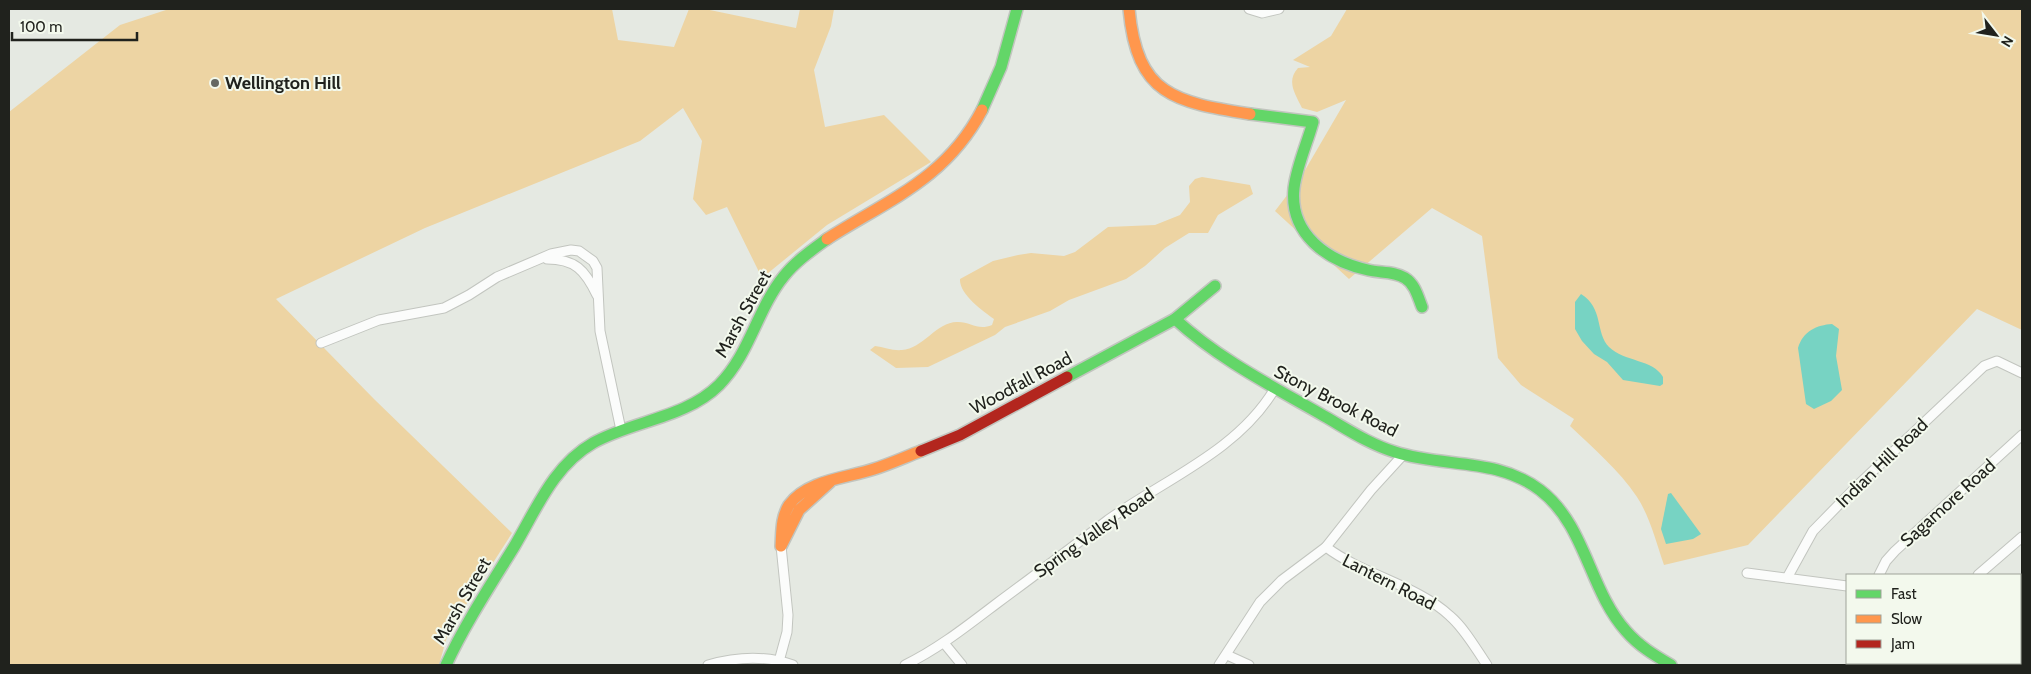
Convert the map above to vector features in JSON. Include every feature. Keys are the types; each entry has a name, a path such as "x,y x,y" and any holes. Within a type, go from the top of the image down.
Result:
{"main road":[{"name":"Marsh Street","path":"446,665 472,612 558,474 585,448 621,430 687,406 707,395 725,379 736,364 771,293 790,269 824,242 918,185 948,159 974,127 987,103 1004,61 1017,9"},
{"path":"1129,9 1133,40 1141,63 1156,83 1174,96 1203,107 1313,122 1296,182 1294,200 1299,223 1309,240 1328,258 1349,267 1391,273 1409,281 1422,307"},
{"name":"Woodfall Road","path":"781,546 782,520 790,504 809,489 875,469 960,435 1174,319 1215,286"},
{"name":"Stony Brook Road","path":"1174,319 1208,347 1274,390 1363,438 1403,455 1487,466 1515,476 1540,491 1561,510 1569,522 1603,598 1615,618 1635,642 1671,665"}],"street":[{"path":"1249,9 1262,13 1280,9"},
{"path":"320,343 379,320 444,308 497,277 537,260 571,250 587,255 597,268 600,331 621,430"},
{"path":"537,260 567,260 583,272 598,295"},
{"name":"Indian Hill Road","path":"1787,578 1813,531 1875,469 1984,366 1991,361 2000,362 2022,372"},
{"name":"Spring Valley Road","path":"905,665 944,643 1111,518 1217,450 1246,426 1266,403 1274,390"},
{"name":"Sagamore Road","path":"1880,574 1894,551 2022,435"},
{"path":"1219,665 1260,602 1282,580 1326,547 1371,490 1403,455"},
{"path":"1979,574 2022,537"},
{"name":"Woodfall Road","path":"778,663 787,632 788,615 781,546"},
{"name":"Lantern Road","path":"1326,547 1343,560 1431,602 1450,616 1487,665"},
{"path":"1747,573 1846,586"},
{"path":"944,643 962,665"},
{"path":"1226,655 1249,665"},
{"path":"708,665 725,660 750,658 793,665"}],"shaded area":[{"path":"169,9 612,9 618,40 674,47 689,9 705,9 796,28 800,9 834,9 831,26 814,70 825,127 884,115 931,162 827,225 762,278 727,207 706,215 693,199 702,141 683,108 640,141 425,228 276,299 374,399 512,533 448,633 439,665 9,665 9,112 120,25"},
{"path":"1347,9 2022,9 2022,330 1977,309 1748,545 1664,565 1646,513 1630,487 1570,426 1574,419 1521,385 1498,358 1482,236 1432,208 1349,279 1275,211 1301,177 1346,100 1317,112 1302,108 1292,83 1294,73 1298,68 1310,67 1293,60 1331,36"},
{"path":"1202,177 1250,185 1253,194 1218,215 1208,233 1189,233 1165,248 1145,266 1126,279 1069,300 1050,311 1005,327 995,335 928,367 896,368 870,350 875,346 895,350 910,348 950,323 963,322 979,327 992,325 994,319 967,296 960,279 993,261 1018,255 1031,253 1064,256 1075,252 1108,227 1155,225 1180,215 1190,202 1189,186 1195,179"}],"water":[{"path":"1581,294 1593,306 1602,335 1609,347 1615,352 1658,371 1663,377 1663,384 1660,386 1623,380 1607,362 1594,354 1582,341 1575,329 1575,302"},
{"path":"1832,324 1839,329 1836,356 1842,390 1831,401 1814,409 1806,404 1798,348 1803,337 1811,330"},
{"path":"1671,493 1701,534 1693,539 1666,544 1661,529 1668,494"}],"traffic: fast":[{"path":"982,110 1001,67 1017,9"},
{"path":"1250,114 1313,122 1295,179 1294,188 1294,204 1304,232 1314,243 1338,260 1353,266 1392,273 1405,278 1414,287 1422,307"},
{"path":"446,665 470,620 556,476 579,453 593,443 624,429 691,405 719,385 738,360 767,303 784,276 799,261 827,239"},
{"path":"1067,377 1175,319 1215,286"},
{"path":"1175,319 1192,334 1247,372 1376,445 1413,457 1506,472 1540,490 1555,504 1568,521 1578,539 1603,597 1614,615 1636,641 1671,665"}],"traffic: slow":[{"path":"1129,9 1133,38 1141,60 1151,77 1164,90 1201,105 1250,114"},
{"path":"827,239 914,186 933,171 968,134 982,110"},
{"path":"830,482 799,510 781,546 782,525 786,510 806,490 828,481 880,467 921,451"}],"traffic: jam":[{"path":"921,451 960,435 1067,377"}],"place":[{"name":"Wellington Hill","path":"215,83"}]}
